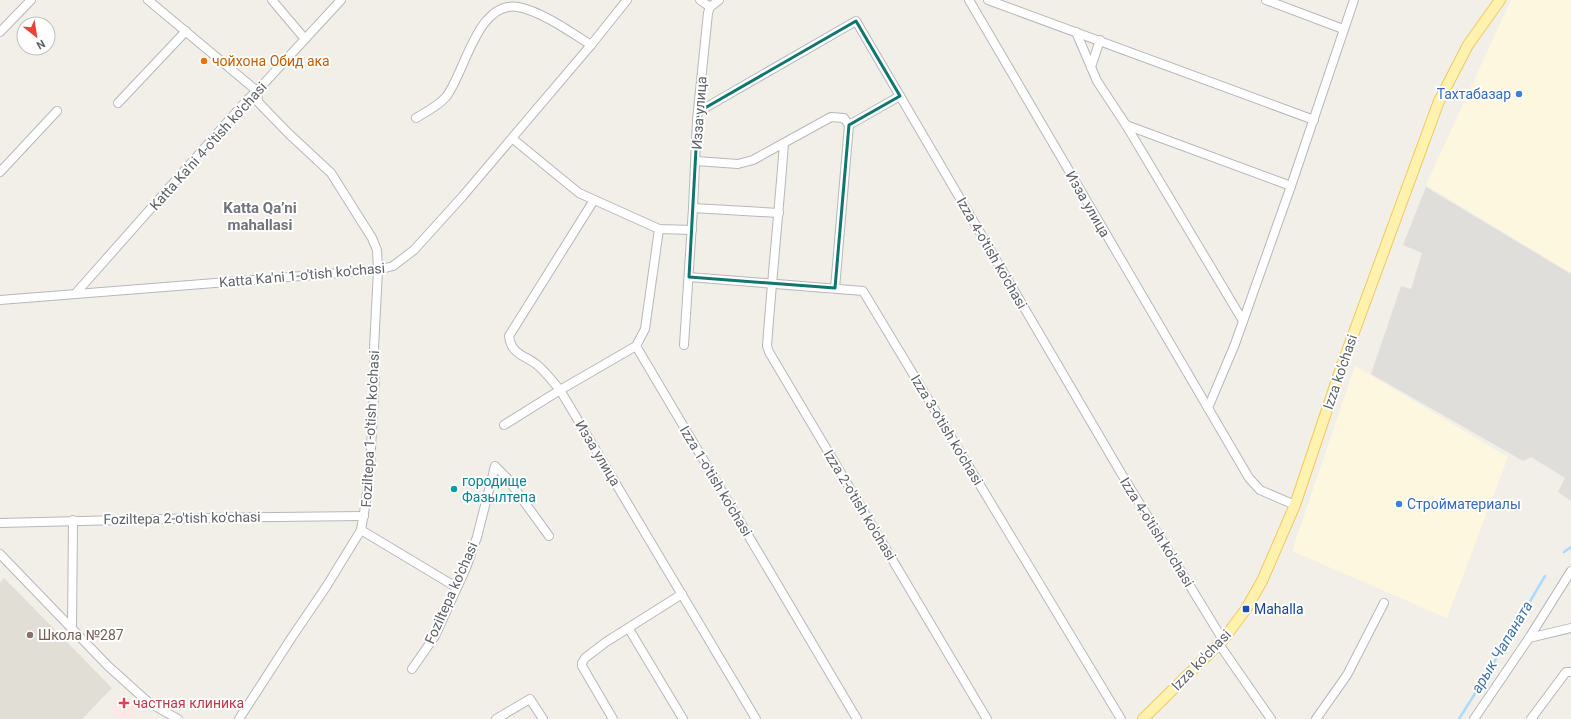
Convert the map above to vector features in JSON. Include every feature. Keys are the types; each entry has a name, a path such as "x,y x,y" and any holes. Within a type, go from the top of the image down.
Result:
{"main road":[{"name":"Izza ko'chasi","path":"1143,719 1221,642 1246,610 1262,581 1277,550 1295,505 1365,299 1439,101 1465,50 1500,0"}],"street":[{"path":"0,32 30,0"},
{"path":"148,0 186,30 257,91"},
{"path":"272,0 305,39"},
{"name":"Katta Ka'ni 4-o'tish ko'chasi","path":"76,293 246,101 341,0"},
{"name":"Katta Ka'ni 1-o'tish ko'chasi","path":"0,300 378,270 394,266 414,250 513,139 627,0"},
{"path":"700,0 710,7 719,0"},
{"name":"Изза улица","path":"969,0 1249,478 1260,490 1295,505"},
{"path":"988,0 1314,120"},
{"path":"1266,0 1343,29"},
{"path":"1208,408 1235,344 1314,120 1343,29 1354,0"},
{"path":"416,118 435,106 446,96 457,78 478,30 490,17 504,9 518,7 526,9 551,21 591,45"},
{"name":"Изза улица","path":"684,345 698,112 708,13 710,7"},
{"name":"Izza 4-o'tish ko'chasi","path":"698,112 856,21 1221,642 1271,719"},
{"path":"118,103 186,30"},
{"path":"1076,32 1096,81 1126,125 1243,321"},
{"path":"1091,67 1100,40"},
{"name":"Foziltepa 1-o'tish ko'chasi","path":"239,719 326,587 361,530 370,466 375,376 374,348 378,270 377,250 372,238 336,178 325,166 288,133 258,102 257,91"},
{"path":"849,124 900,96"},
{"path":"0,172 57,111"},
{"path":"696,161 738,164 752,160 831,118 844,118 849,124 835,288"},
{"path":"1126,125 1291,186"},
{"path":"513,139 579,193 659,229 692,230"},
{"name":"Izza 2-o'tish ko'chasi","path":"784,143 779,213 771,283 767,346 769,352 986,719"},
{"name":"Изза улица","path":"594,200 509,336 510,344 514,350 537,365 560,390 756,719"},
{"path":"693,208 779,213"},
{"path":"504,425 560,390 636,346 645,329 659,229"},
{"name":"Izza 3-o'tish ko'chasi","path":"689,277 864,291 1121,719"},
{"name":"Izza 1-o'tish ko'chasi","path":"636,346 858,719"},
{"name":"Foziltepa ko'chasi","path":"412,669 435,636 456,587 466,568 477,537 495,466 507,478 549,536"},
{"name":"Foziltepa 2-o'tish ko'chasi","path":"0,523 73,520 364,516"},
{"path":"72,628 73,520"},
{"path":"361,530 456,587"},
{"path":"0,554 108,666 148,702 178,719"},
{"path":"1474,719 1529,638 1571,571"},
{"path":"613,719 582,665 585,658 606,642 682,594"},
{"path":"1316,719 1347,675 1384,603"},
{"path":"629,628 683,719"},
{"path":"1529,638 1571,628"},
{"path":"1531,719 1566,672 1571,672"},
{"path":"496,719 530,699 543,719"}],"highlighted area":[{"path":"856,21 900,96 849,125 835,288 689,277 697,120 698,112"}],"shaded area":[{"name":"Тахтабазар","path":"1511,0 1571,0 1571,273 1426,185"},
{"path":"1426,187 1571,274 1571,501 1558,492 1565,478 1531,457 1523,461 1371,374 1401,286 1411,289 1422,253 1403,245"},
{"name":"Стройматериалы","path":"1355,366 1508,457 1447,618 1292,551"},
{"name":"Школа №287","path":"4,578 112,688 82,719 0,719 0,583"},
{"name":"частная клиника","path":"124,695 140,710 132,719 119,719 110,710"}],"waterway":[{"name":"арык Чапаната","path":"1564,552 1571,547"},
{"name":"арык Чапаната","path":"1459,719 1545,576"}],"place":[{"name":"чойхона Обид ака","path":"204,61"},
{"name":"Тахтабазар","path":"1519,94"},
{"name":"городище Фазылтепа","path":"454,489"},
{"name":"Стройматериалы","path":"1399,504"},
{"name":"Mahalla","path":"1246,609"},
{"name":"Школа №287","path":"30,635"},
{"name":"частная клиника","path":"124,703"}],"district":[{"name":"Katta Qaʼni mahallasi","path":"260,216"}]}
